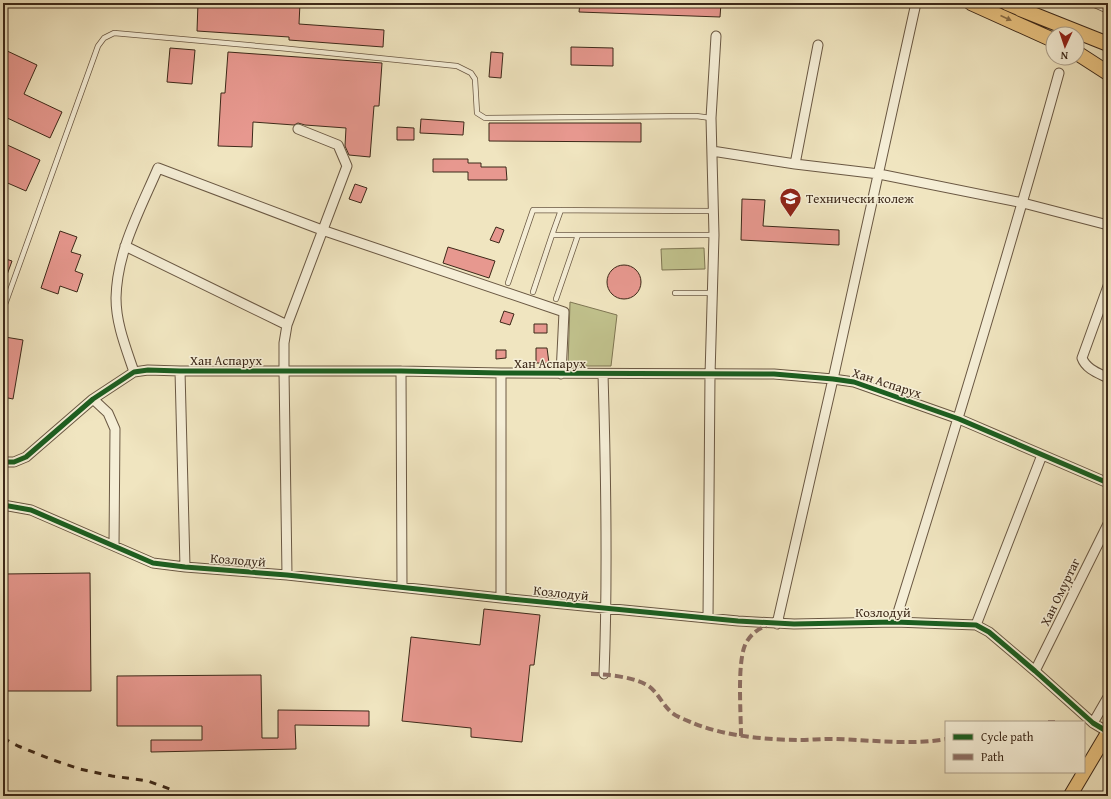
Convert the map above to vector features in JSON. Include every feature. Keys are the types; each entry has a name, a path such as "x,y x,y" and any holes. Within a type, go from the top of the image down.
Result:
{"highway":[{"path":"970,3 1045,36"},
{"path":"1007,3 1055,26"},
{"path":"1020,9 1108,44"},
{"path":"1085,41 1108,54"},
{"path":"1085,56 1108,69"},
{"path":"1085,57 1108,73"}],"main road":[{"path":"1085,771 1108,732"},
{"path":"1070,796 1084,773"}],"street":[{"path":"777,624 879,174 916,3"},
{"path":"708,618 710,375 714,235 711,118 716,36"},
{"path":"795,164 818,45"},
{"path":"896,622 959,419 1023,203 1059,73"},
{"path":"287,575 284,343 287,325 347,166 338,145 298,129"},
{"path":"712,151 795,164 879,174 1023,203 1108,226"},
{"path":"134,372 122,338 118,319 116,298 120,264 125,246 158,168 322,230 564,312 561,374"},
{"path":"125,246 287,325"},
{"path":"1108,286 1082,358 1088,368 1108,378"},
{"name":"Хан Аспарух","path":"3,462 14,462 26,456 93,399 134,372 148,370 401,371 710,375 774,374 854,382 959,419 1108,483"},
{"path":"180,371 185,567"},
{"path":"401,371 402,587"},
{"path":"501,373 501,598"},
{"path":"603,374 606,480 606,609 604,674"},
{"path":"93,399 108,414 115,429 114,546"},
{"path":"976,625 1042,455"},
{"name":"Козлодуй","path":"3,505 31,510 154,563 185,567 287,575 606,609 777,624 896,622 976,625 989,632 1035,670 1093,723 1108,732"},
{"name":"Хан Омуртаг","path":"1035,670 1108,524"},
{"path":"1093,723 1108,697"}],"lane":[{"path":"1090,3 1108,10"},
{"path":"3,310 98,46 104,38 114,33 457,66 471,73 475,79 477,113 485,118 696,116 711,118"},
{"path":"508,283 533,210 713,211"},
{"path":"533,292 561,210"},
{"path":"552,235 714,235"},
{"path":"556,299 578,235"},
{"path":"3,292 8,294"},
{"path":"675,293 712,293"}],"green space":[{"path":"704,248 705,269 662,270 661,249"},
{"path":"570,302 617,315 611,366 568,366"}],"building":[{"path":"198,3 300,3 299,24 384,30 383,47 289,40 289,37 197,31"},
{"path":"580,3 721,3 720,17 579,12"},
{"path":"571,47 613,48 613,66 571,65"},
{"path":"170,48 195,50 192,84 167,82"},
{"path":"3,49 37,65 24,94 62,112 50,138 3,116"},
{"path":"228,52 382,63 379,106 374,106 370,157 349,155 345,146 346,128 305,125 298,123 294,125 253,122 252,147 218,146 221,93 225,93"},
{"path":"491,52 503,53 501,78 489,77"},
{"path":"421,119 464,122 463,135 420,133"},
{"path":"489,123 641,123 641,142 489,141"},
{"path":"397,127 414,128 414,140 397,140"},
{"path":"3,143 40,160 26,191 3,181"},
{"path":"433,159 468,159 468,163 481,163 481,167 506,167 507,180 468,180 468,172 433,172"},
{"path":"355,184 367,188 361,203 349,199"},
{"path":"742,199 765,200 763,226 839,230 839,245 741,240"},
{"path":"496,227 504,230 499,243 490,240"},
{"path":"60,231 77,237 71,252 81,255 75,271 83,274 77,292 60,286 58,294 41,288"},
{"path":"448,247 495,261 489,278 443,263"},
{"path":"3,258 12,261 4,283 3,283"},
{"path":"627,265 636,270 640,275 640,289 636,294 631,298 621,299 617,298 608,289 607,279 608,275 617,266"},
{"path":"504,311 514,314 510,325 500,322"},
{"path":"534,324 547,324 547,333 534,333"},
{"path":"5,337 23,340 13,399 3,397 3,346"},
{"path":"536,348 547,348 549,363 536,363"},
{"path":"496,350 506,350 506,358 496,359"},
{"path":"90,573 91,691 3,691 3,574"},
{"path":"484,609 540,615 534,665 530,665 522,742 471,737 471,728 402,721 411,637 480,645"},
{"path":"261,675 262,738 278,738 278,710 369,711 369,726 295,725 296,749 151,752 151,740 202,740 202,726 117,726 117,676"}],"railway":[{"path":"3,738 18,746 80,769 112,776 148,781 175,791"}],"marked path":[{"path":"741,736 740,677 745,645 751,636 767,626"},
{"path":"591,674 619,676 633,679 649,686 666,707 677,716 705,727 732,734 788,740 843,739 917,742 945,739"}],"cycle path":[{"path":"3,462 14,462 26,457 93,399 134,372 148,370 774,374 854,382 959,419 1108,483"},
{"path":"3,505 31,510 153,563 185,567 287,575 738,621 794,624 895,622 976,625 989,632 1093,723 1108,732"}],"place":[{"name":"Технически колеж","path":"791,218"}]}
